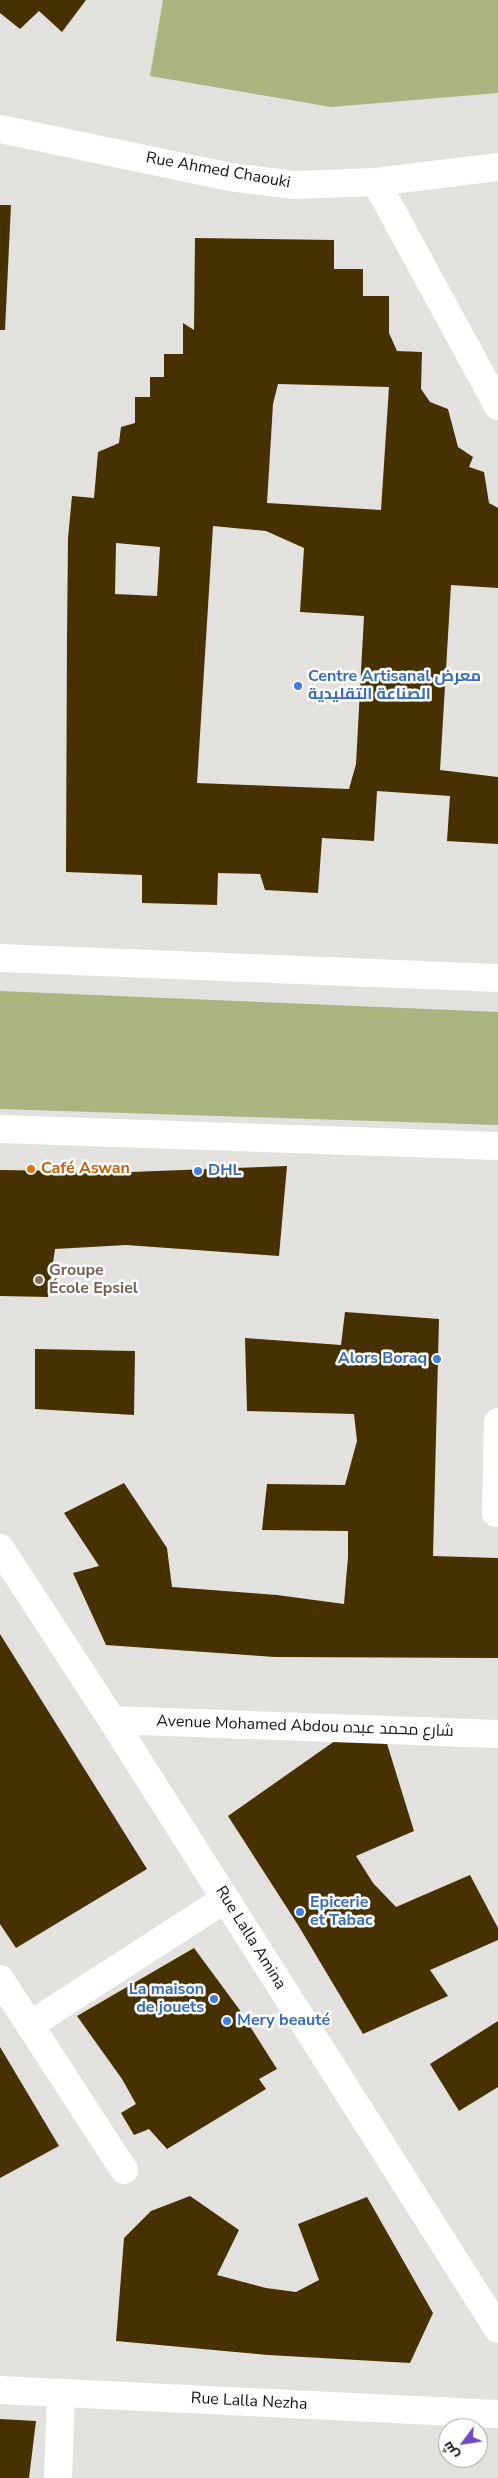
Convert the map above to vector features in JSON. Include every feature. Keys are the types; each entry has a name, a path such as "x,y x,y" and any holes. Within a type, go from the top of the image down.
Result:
{"street":[{"name":"Rue Ahmed Chaouki","path":"0,129 263,182 294,185 376,182 498,168"},
{"path":"376,182 498,406"},
{"path":"0,958 498,978"},
{"path":"0,1129 498,1146"},
{"path":"498,1422 496,1513 498,1513"},
{"name":"Rue Lalla Amina","path":"0,1548 112,1720 498,2329"},
{"name":"Avenue Mohamed Abdou شارع محمد عبده","path":"112,1720 498,1734"},
{"path":"30,2025 225,1899"},
{"path":"0,1979 124,2170"},
{"name":"Rue Lalla Nezha","path":"0,2390 498,2414"},
{"path":"58,2478 62,2393"}],"green space":[{"path":"163,0 498,0 498,93 331,107 150,76"},
{"path":"0,991 498,1012 498,1125 0,1109"}],"building":[{"path":"0,0 86,0 62,32 39,11 20,29 0,13"},
{"path":"0,205 11,205 5,330 0,330"},
{"path":"195,238 334,240 334,269 363,269 363,296 389,296 389,333 397,351 422,352 421,389 430,402 448,409 458,447 473,457 469,467 484,472 489,503 498,508 498,588 451,585 440,770 498,777 498,844 447,841 450,796 377,791 374,841 322,838 318,893 265,890 260,874 218,873 217,905 142,903 142,875 66,872 68,538 72,496 94,498 98,452 119,443 121,427 135,423 135,397 150,397 150,377 164,377 164,354 183,354 183,323 194,330","holes":["278,384 389,387 381,510 267,503 273,404","213,526 266,531 304,548 300,612 364,616 356,764 349,789 197,783","116,543 160,547 157,596 115,594"]},
{"path":"287,1166 279,1256 126,1245 55,1249 48,1297 0,1296 0,1170 131,1172"},
{"path":"345,1312 439,1319 433,1556 498,1558 498,1658 275,1657 106,1645 73,1573 99,1566 64,1513 124,1483 167,1548 172,1587 277,1595 344,1604 348,1531 262,1530 267,1484 345,1485 357,1441 354,1414 247,1411 245,1338 341,1345"},
{"path":"35,1349 135,1351 134,1415 35,1409"},
{"path":"0,1634 147,1869 16,1948 0,1924"},
{"path":"349,1731 384,1734 414,1831 356,1856 373,1883 396,1907 470,1875 498,1928 498,1940 430,1970 448,1996 363,2034 298,1925 228,1816"},
{"path":"194,1948 239,2009 277,2069 259,2079 266,2089 167,2149 149,2129 134,2135 121,2113 136,2104 122,2079 77,2016"},
{"path":"498,2021 498,2087 459,2111 430,2064"},
{"path":"0,2047 59,2146 0,2178"},
{"path":"190,2196 239,2230 217,2275 266,2288 296,2292 319,2280 298,2224 367,2197 433,2313 410,2363 268,2355 116,2341 124,2238 151,2211"},
{"path":"0,2419 36,2421 29,2478 0,2478"}],"place":[{"name":"Centre Artisanal معرض الصناعة التقليدية","path":"298,686"},
{"name":"Café Aswan","path":"31,1169"},
{"name":"DHL","path":"198,1171"},
{"name":"Groupe École Epsiel","path":"39,1280"},
{"name":"Alors Boraq","path":"437,1359"},
{"name":"Epicerie et Tabac","path":"300,1912"},
{"name":"La maison de jouets","path":"214,1999"},
{"name":"Mery beauté","path":"227,2021"}]}
